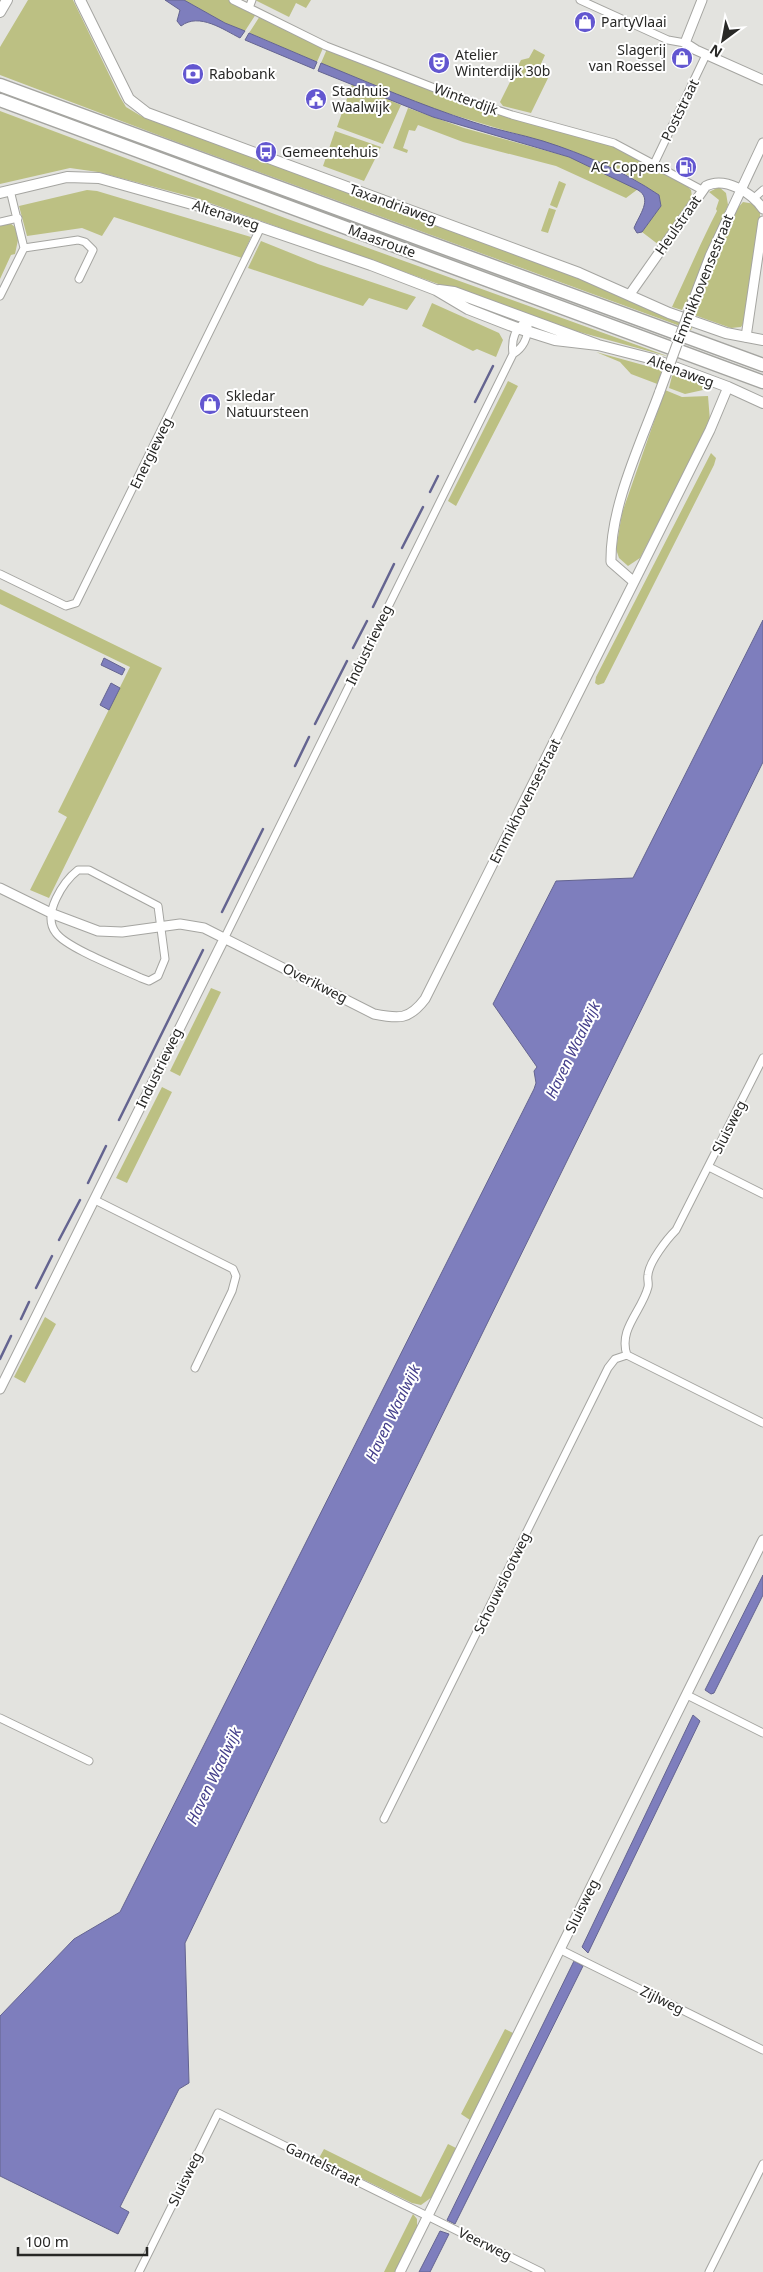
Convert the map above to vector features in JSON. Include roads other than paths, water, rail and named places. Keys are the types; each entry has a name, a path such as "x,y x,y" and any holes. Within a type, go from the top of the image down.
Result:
{"highway":[{"name":"Maasroute","path":"0,85 763,365"},
{"name":"Maasroute","path":"0,100 763,382"}],"main road":[{"path":"0,12 7,0"},
{"name":"Taxandriaweg","path":"80,0 122,87 129,99 140,109 180,126 580,273 669,313 716,330 763,340"},
{"name":"Altenaweg","path":"5,192 67,177 99,178 199,206 261,227 436,290 468,309 517,328 555,340 598,345"},
{"name":"Altenaweg","path":"436,290 454,292 598,345 653,359 728,387 763,403"}],"street":[{"name":"Winterdijk","path":"233,0 326,46 495,110 600,137 702,190"},
{"path":"248,8 252,0"},
{"path":"580,0 668,40 685,43 706,55 763,80"},
{"path":"685,43 702,0"},
{"name":"Poststraat","path":"653,166 706,55"},
{"name":"Emmikhovensestraat","path":"634,582 620,572 612,562 611,548 624,492 691,306 740,190 763,143"},
{"name":"Heulstraat","path":"630,294 702,190 711,184 719,183 740,190 754,198 763,209"},
{"path":"754,198 763,190"},
{"name":"Altenaweg","path":"5,192 18,218 24,248"},
{"path":"0,222 18,218"},
{"path":"746,337 763,221"},
{"name":"Energieweg","path":"0,574 66,606 76,603 261,227"},
{"path":"0,296 24,248 78,240 85,242 93,250 79,278"},
{"path":"517,328 528,320"},
{"path":"528,320 529,331"},
{"name":"Industrieweg","path":"0,1389 513,354 513,337 517,328"},
{"name":"Industrieweg","path":"513,354 521,349 529,331"},
{"name":"Emmikhovensestraat","path":"408,1015 425,999 710,430 728,387"},
{"path":"78,870 89,870 158,906 165,959 158,976 149,981 115,966 59,936 53,926 53,914 53,904 68,878 78,870"},
{"path":"0,888 53,914 107,933 180,924 204,928 225,936"},
{"name":"Overikweg","path":"225,936 374,1014 395,1018 408,1015"},
{"name":"Sluisweg","path":"763,1058 708,1167 763,1194"},
{"path":"708,1167 676,1230 666,1240 648,1274 649,1286 626,1334 624,1345 628,1355 763,1423"},
{"path":"94,1200 233,1269 236,1276 232,1292 195,1368"},
{"name":"Schouwslootweg","path":"384,1819 608,1368 615,1359 628,1355"},
{"name":"Sluisweg","path":"400,2272 763,1540"},
{"path":"687,1695 763,1733"},
{"path":"0,1718 89,1761"},
{"name":"Zijlweg","path":"561,1950 763,2050"},
{"name":"Sluisweg","path":"139,2272 218,2113"},
{"name":"Gantelstraat","path":"218,2113 429,2216"},
{"path":"710,2272 763,2164"},
{"name":"Veerweg","path":"429,2216 541,2272"}],"water":[{"path":"165,0 184,0 225,23 245,31 240,38 219,27 203,22 188,22 181,26 177,21 180,10"},
{"path":"249,33 317,62 314,69 245,40"},
{"path":"321,63 454,115 543,141 588,157 631,178 659,195 661,206 642,232 637,233 634,228 645,203 642,194 638,190 569,157 433,117 318,71"},
{"name":"Haven Waalwijk","path":"763,620 763,762 310,1684 185,1943 189,2083 179,2089 120,2207 129,2212 118,2234 0,2176 0,2016 74,1939 120,1912 534,1089 536,1083 534,1071 537,1067 493,1004 556,881 633,878"},
{"path":"104,658 125,669 122,675 101,665"},
{"path":"111,683 120,688 109,710 100,705"},
{"path":"763,1575 763,1595 714,1693 711,1694 705,1690"},
{"path":"693,1715 700,1721 588,1953 582,1947"},
{"path":"574,1961 583,1966 455,2224 447,2220"},
{"path":"440,2231 449,2234 430,2272 419,2272"}],"waterway":[{"path":"475,402 493,366"},
{"path":"430,492 438,476"},
{"path":"402,548 423,507"},
{"path":"373,607 394,564"},
{"path":"353,648 367,621"},
{"path":"315,724 347,661"},
{"path":"295,766 309,737"},
{"path":"222,912 263,829"},
{"path":"119,1120 203,950"},
{"path":"88,1183 106,1146"},
{"path":"59,1240 80,1200"},
{"path":"36,1288 52,1256"},
{"path":"21,1319 29,1302"},
{"path":"0,1359 11,1336"}],"place":[{"name":"PartyVlaai","path":"585,22"},
{"name":"Slagerij van Roessel","path":"682,58"},
{"name":"Atelier Winterdijk 30b","path":"439,63"},
{"name":"Rabobank","path":"193,74"},
{"name":"Stadhuis Waalwijk","path":"316,99"},
{"name":"Gemeentehuis","path":"266,152"},
{"name":"AC Coppens","path":"686,167"},
{"name":"Skledar Natuursteen","path":"210,404"}]}
